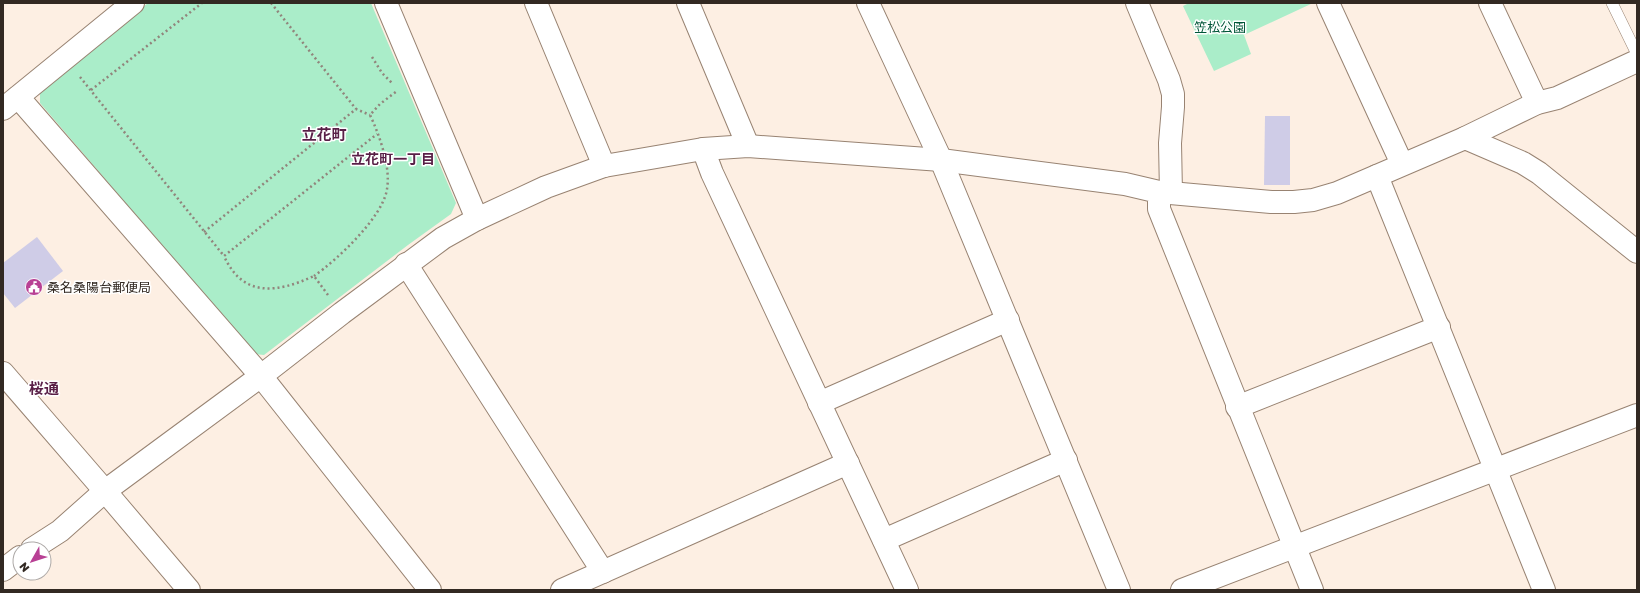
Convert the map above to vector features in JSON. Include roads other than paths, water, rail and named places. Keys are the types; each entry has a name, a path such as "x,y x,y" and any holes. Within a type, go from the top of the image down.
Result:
{"street":[{"path":"133,3 11,103 261,376 430,590"},
{"path":"386,3 477,219"},
{"path":"536,3 604,166"},
{"path":"688,3 748,146"},
{"path":"868,3 941,160 1119,590"},
{"path":"1137,3 1169,80 1172,94 1173,107 1165,193 1159,210 1237,407 1312,590"},
{"path":"1329,3 1402,164"},
{"path":"1490,3 1537,103"},
{"path":"44,541 60,531 105,491 261,376 406,264 443,238 477,219 546,187 604,166 703,149 748,146 941,160 1125,184 1165,193 1271,202 1294,202 1313,200 1336,193 1465,138 1537,103 1557,98 1637,61"},
{"path":"1465,138 1522,163 1538,173 1637,252"},
{"path":"703,149 712,173 907,590"},
{"path":"1377,176 1544,590"},
{"path":"406,264 602,572"},
{"path":"819,403 1008,320"},
{"path":"1237,407 1439,327"},
{"path":"3,373 188,590"},
{"path":"1182,590 1494,468 1637,415"},
{"path":"884,540 1066,460"},
{"path":"562,590 848,463"},
{"path":"3,570 12,563"}],"lane":[{"path":"1612,3 1637,54"}],"place":[{"name":"桑名桑陽台郵便局","path":"34,287"}],"district":[{"name":"立花町","path":"324,134"},
{"name":"立花町一丁目","path":"393,158"},
{"name":"桜通","path":"44,388"}],"park label":[{"name":"笠松公園","path":"1220,27"}]}
